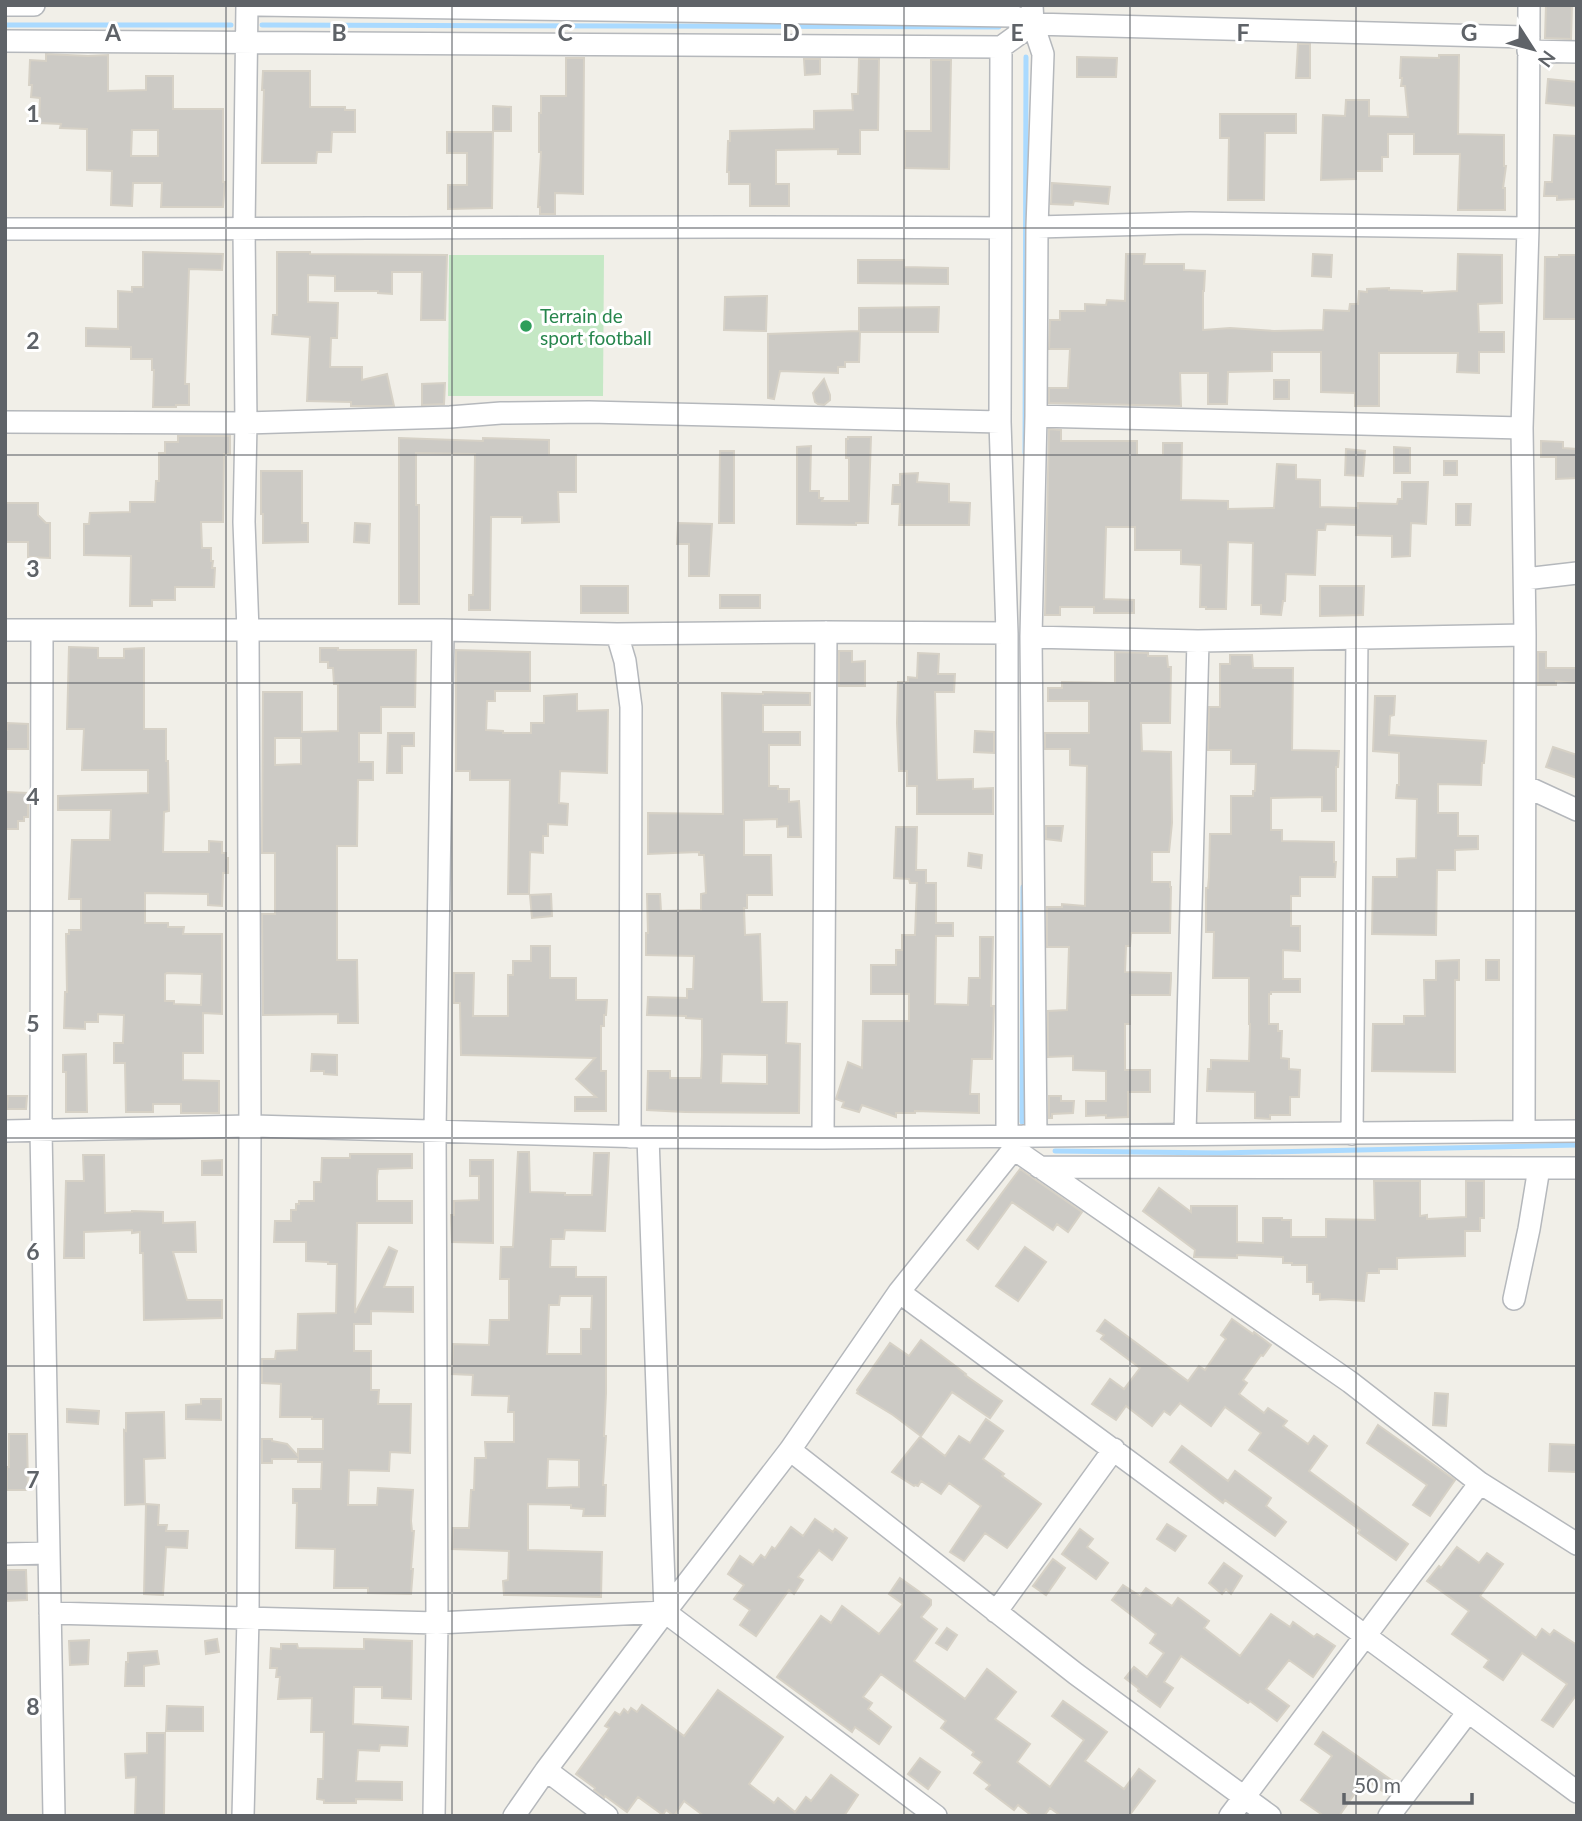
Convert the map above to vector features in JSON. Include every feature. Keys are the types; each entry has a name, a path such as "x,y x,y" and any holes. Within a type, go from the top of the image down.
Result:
{"street":[{"path":"5,5 34,5"},
{"path":"1524,1130 1525,579 1522,428 1528,228 1529,5"},
{"path":"1032,15 1001,47 1000,422 1020,1139 1040,1167 1350,1382 1480,1483 1577,1544"},
{"path":"514,1816 664,1612 790,1450 900,1292 1020,1139 1042,54 1032,15"},
{"path":"5,41 249,20 1032,15 1529,44 1577,52"},
{"path":"249,20 1001,47"},
{"path":"243,1816 248,1618 250,1126 248,631 244,522 244,229 249,20"},
{"path":"1037,227 1190,223 1528,228"},
{"path":"5,229 771,226 1000,228"},
{"path":"5,422 246,423 589,412 1000,422"},
{"path":"1036,416 1522,428"},
{"path":"1525,579 1577,573"},
{"path":"5,630 443,630 617,634 1007,633"},
{"path":"42,630 41,1131 54,1816"},
{"path":"434,1816 437,1623 435,1131 443,630"},
{"path":"822,1138 826,632"},
{"path":"617,634 625,661 631,707 639,1137 664,1612"},
{"path":"1031,637 1198,641 1525,635"},
{"path":"1352,1134 1357,638"},
{"path":"1185,1134 1198,641"},
{"path":"1525,786 1577,810"},
{"path":"5,1131 250,1126 639,1137 1020,1139 1185,1134 1577,1131"},
{"path":"1040,1167 1577,1168"},
{"path":"1514,1299 1539,1168"},
{"path":"900,1292 1577,1792"},
{"path":"790,1450 1086,1682 1270,1816"},
{"path":"996,1612 1114,1450"},
{"path":"1230,1816 1480,1483"},
{"path":"5,1554 49,1553"},
{"path":"50,1613 437,1623 664,1612 936,1816"},
{"path":"1389,1816 1468,1712"},
{"path":"546,1770 607,1816"}],"green space":[{"name":"Terrain de sport football","path":"449,255 604,255 603,396 448,396"}],"building":[{"path":"1546,5 1572,5 1571,39 1545,38"},
{"path":"1298,44 1310,44 1310,78 1296,78"},
{"path":"46,54 108,55 108,91 146,90 146,76 173,76 173,109 223,109 223,207 161,207 162,183 133,183 132,206 111,205 112,171 87,170 87,129 60,128 61,124 39,123 40,98 31,97 32,85 29,85 30,60 46,61","holes":["132,130 158,130 158,156 131,156"]},
{"path":"1439,55 1459,55 1458,134 1504,135 1505,210 1458,210 1460,154 1414,154 1414,134 1388,134 1388,157 1382,157 1382,171 1356,171 1356,179 1321,180 1323,115 1345,116 1346,100 1369,100 1369,116 1408,117 1405,86 1401,86 1400,78 1401,57 1439,58"},
{"path":"1077,57 1117,58 1116,77 1077,77"},
{"path":"566,58 584,58 583,194 555,193 555,214 540,214 541,96 566,96"},
{"path":"804,59 820,59 820,74 805,75"},
{"path":"859,59 879,59 878,130 860,130 860,154 838,154 838,149 776,150 776,184 789,184 789,206 750,206 750,184 729,184 727,172 730,131 814,129 814,111 853,110 852,94 858,94"},
{"path":"931,60 951,60 949,169 905,168 905,131 931,131"},
{"path":"263,71 310,71 310,107 345,107 345,110 355,110 355,132 332,132 331,152 317,152 316,163 262,163"},
{"path":"1548,79 1577,82 1577,106 1546,103"},
{"path":"493,106 511,107 511,131 493,131"},
{"path":"1220,114 1296,114 1296,133 1265,133 1264,200 1228,200 1229,138 1220,138"},
{"path":"447,132 493,132 492,208 448,209 448,185 467,185 467,153 447,153"},
{"path":"1554,135 1577,136 1577,199 1557,200 1557,196 1544,196 1545,182 1552,182"},
{"path":"1052,183 1110,187 1108,204 1074,201 1073,205 1051,204"},
{"path":"143,252 223,254 222,270 189,269 185,384 189,384 189,405 153,407 152,359 131,359 131,347 86,346 86,328 118,329 118,291 132,292 132,287 143,287"},
{"path":"277,252 447,255 445,320 421,320 422,272 392,272 392,294 378,291 335,291 335,276 308,275 308,302 338,303 337,338 331,338 330,367 362,367 362,380 387,374 394,406 351,406 351,402 307,401 310,337 272,334 273,315 277,315"},
{"path":"1126,254 1145,254 1144,264 1184,264 1184,270 1205,271 1203,330 1230,328 1274,331 1323,330 1324,310 1349,311 1350,304 1358,304 1359,291 1367,292 1367,289 1389,288 1422,293 1457,291 1458,254 1502,255 1502,303 1478,304 1479,332 1504,332 1504,352 1479,352 1479,373 1457,372 1458,353 1379,353 1379,406 1355,406 1355,393 1321,392 1321,352 1272,352 1272,371 1228,372 1227,404 1208,404 1208,373 1180,373 1181,406 1049,403 1049,388 1068,388 1070,349 1049,349 1050,320 1060,320 1060,311 1085,311 1085,304 1106,305 1107,300 1125,301"},
{"path":"1313,254 1332,255 1331,277 1312,276"},
{"path":"1577,255 1577,319 1544,319 1545,257"},
{"path":"858,260 904,260 904,267 948,268 948,284 858,283"},
{"path":"767,296 766,331 724,330 725,297"},
{"path":"939,307 938,332 860,332 859,362 845,362 845,367 838,367 838,373 780,371 774,399 768,398 768,334 859,331 859,308"},
{"path":"824,379 830,400 824,405 815,402 813,393"},
{"path":"1274,380 1289,380 1289,399 1274,399"},
{"path":"445,383 444,404 422,405 422,384"},
{"path":"1049,429 1061,430 1061,441 1137,441 1137,455 1163,455 1163,443 1182,443 1181,500 1228,501 1228,509 1274,508 1277,464 1296,465 1296,479 1320,480 1320,507 1358,508 1358,503 1397,504 1398,499 1402,499 1402,482 1428,482 1426,524 1411,523 1410,556 1392,557 1392,536 1356,535 1356,525 1326,524 1325,530 1317,530 1315,575 1286,574 1285,601 1281,615 1261,614 1261,605 1252,605 1253,543 1228,542 1226,609 1206,609 1200,607 1201,565 1181,564 1181,550 1135,550 1135,527 1106,527 1104,599 1134,600 1134,613 1094,613 1094,607 1060,607 1060,615 1045,615"},
{"path":"178,436 230,436 230,454 224,454 223,522 201,522 202,548 211,548 212,568 215,568 214,587 175,587 175,600 152,600 152,606 130,606 131,556 84,555 84,524 89,524 90,513 130,512 130,502 155,502 156,481 159,481 159,453 165,453 165,442 178,442"},
{"path":"848,437 871,437 868,523 797,524 797,447 811,446 810,491 819,491 822,501 849,501 849,458 846,458"},
{"path":"399,438 549,440 549,455 576,455 576,492 558,492 559,522 522,523 522,517 491,517 490,610 469,610 469,595 473,595 475,454 416,453 419,604 399,604"},
{"path":"1541,441 1563,442 1563,448 1577,449 1577,478 1556,479 1556,457 1541,457"},
{"path":"1394,447 1410,448 1410,473 1394,473"},
{"path":"1346,449 1365,451 1363,476 1345,475"},
{"path":"720,451 734,451 734,523 719,523"},
{"path":"1444,461 1457,461 1457,475 1444,475"},
{"path":"261,471 302,471 302,523 308,523 308,542 263,543"},
{"path":"918,473 917,482 949,484 949,502 970,503 969,525 899,525 900,504 892,504 893,485 900,485 900,474"},
{"path":"5,503 38,503 38,515 46,523 50,523 50,558 28,557 28,542 5,542"},
{"path":"1456,504 1471,504 1470,525 1456,525"},
{"path":"355,523 370,524 369,543 354,542"},
{"path":"678,523 712,524 709,576 689,576 689,544 677,544"},
{"path":"581,586 628,586 628,613 581,613"},
{"path":"1320,586 1364,586 1363,615 1320,616"},
{"path":"720,595 760,595 760,608 720,608"},
{"path":"69,647 98,648 98,658 124,658 124,649 144,648 144,729 166,729 169,811 164,812 163,852 209,852 209,841 222,842 222,853 226,853 228,858 228,873 223,873 222,906 208,905 208,894 145,893 145,923 168,923 168,927 184,927 183,934 222,934 222,1014 203,1013 203,1053 183,1053 183,1080 219,1081 219,1113 181,1113 181,1104 153,1104 153,1112 126,1112 125,1063 114,1063 114,1043 123,1043 124,1015 98,1014 98,1022 85,1022 85,1029 64,1028 67,992 66,934 69,934 69,930 81,930 81,899 69,899 72,840 110,840 111,810 58,810 58,796 148,793 148,770 82,770 84,729 67,729","holes":["165,974 202,974 201,1005 165,1001"]},
{"path":"320,648 416,650 415,707 381,707 381,733 359,733 359,762 373,762 373,780 358,780 357,846 337,846 337,960 357,960 358,1023 338,1023 338,1014 263,1015 262,914 275,914 275,853 262,853 263,692 302,692 302,732 338,731 338,684 334,684 333,668 328,668 328,662 320,662","holes":["275,738 301,738 301,764 275,765"]},
{"path":"456,650 530,652 530,691 495,691 495,701 487,701 486,730 531,733 531,723 544,723 544,696 577,694 577,711 608,710 607,773 560,771 559,803 568,804 567,825 548,824 548,836 543,836 543,853 530,852 529,894 508,894 510,780 470,780 470,771 456,771"},
{"path":"839,651 852,651 852,662 865,661 865,686 839,686"},
{"path":"1115,652 1167,656 1168,667 1171,667 1170,723 1141,723 1142,751 1171,752 1172,823 1169,852 1152,852 1152,882 1170,882 1170,933 1131,933 1130,946 1126,946 1125,972 1171,973 1171,979 1170,995 1130,995 1130,1024 1125,1024 1125,1070 1150,1070 1150,1092 1128,1092 1128,1117 1106,1118 1106,1115 1086,1116 1086,1101 1106,1101 1106,1071 1073,1070 1073,1056 1048,1057 1048,1011 1067,1010 1069,947 1047,947 1047,907 1062,907 1062,904 1085,906 1087,766 1070,765 1070,749 1045,749 1045,733 1089,733 1089,701 1048,701 1048,688 1062,688 1062,682 1115,683"},
{"path":"1538,652 1546,652 1546,668 1577,668 1577,683 1556,681 1556,685 1538,685"},
{"path":"918,653 939,654 938,674 955,674 954,692 935,692 937,780 973,779 973,789 993,788 993,814 917,814 917,786 907,786 907,771 899,771 897,723 898,682 908,682 908,677 917,678"},
{"path":"1230,655 1252,655 1253,668 1293,668 1292,750 1339,751 1336,767 1336,811 1322,811 1322,797 1271,798 1271,830 1282,830 1282,841 1334,842 1336,862 1335,877 1300,877 1300,896 1291,896 1291,926 1300,926 1300,951 1283,950 1283,979 1300,979 1300,992 1269,994 1269,1024 1278,1024 1278,1031 1282,1031 1281,1058 1289,1059 1289,1069 1300,1070 1299,1097 1290,1097 1290,1115 1270,1115 1270,1119 1255,1118 1255,1092 1207,1091 1211,1060 1249,1061 1249,978 1213,978 1214,932 1206,932 1210,834 1231,834 1231,796 1253,796 1255,791 1256,764 1231,764 1231,750 1208,750 1209,707 1220,707 1220,664 1230,664"},
{"path":"722,693 810,693 810,705 763,705 763,732 800,732 800,745 769,745 769,786 789,789 789,802 799,801 801,837 788,837 788,826 777,827 777,819 744,820 744,855 771,855 772,895 747,895 747,908 744,908 745,935 760,934 762,1002 787,1002 786,1043 800,1044 799,1113 647,1110 648,1071 670,1071 670,1078 701,1078 702,1019 647,1015 648,997 687,998 687,989 693,989 694,956 646,955 647,894 660,894 661,911 701,910 701,894 706,893 704,855 699,855 699,852 648,854 648,813 723,814","holes":["722,1054 767,1055 767,1084 721,1083"]},
{"path":"1375,696 1395,696 1389,735 1486,741 1481,785 1438,784 1438,813 1458,813 1458,836 1478,836 1478,849 1455,850 1455,870 1437,870 1436,935 1372,934 1373,877 1397,877 1397,859 1416,858 1417,799 1396,798 1399,785 1399,753 1373,751"},
{"path":"7,723 28,724 28,749 5,749"},
{"path":"975,731 994,732 994,753 974,752"},
{"path":"388,733 414,733 414,746 402,746 402,773 387,773"},
{"path":"1553,747 1577,755 1577,778 1546,767"},
{"path":"5,792 28,793 28,817 24,817 24,821 18,821 18,829 5,829"},
{"path":"1046,826 1063,826 1061,841 1046,839"},
{"path":"896,827 917,827 916,870 926,870 926,883 936,883 936,923 953,923 953,936 936,936 935,1004 968,1005 969,978 980,978 980,937 993,937 992,1059 972,1059 970,1094 979,1094 979,1113 915,1111 896,1113 896,1117 862,1105 859,1112 842,1107 844,1102 836,1099 848,1062 862,1068 863,1021 909,1021 909,994 871,994 871,965 896,965 896,950 902,950 902,935 915,935 917,883 910,883 909,879 894,878"},
{"path":"969,853 982,855 981,868 968,866"},
{"path":"551,894 552,916 532,918 530,895"},
{"path":"531,946 550,946 550,978 576,978 576,1000 607,1000 604,1026 601,1026 601,1071 606,1071 606,1111 575,1111 575,1097 596,1097 576,1079 595,1058 461,1055 460,1003 454,1003 454,973 474,973 473,1016 508,1016 508,975 513,975 513,961 531,961"},
{"path":"1459,960 1459,980 1455,980 1455,1072 1372,1071 1373,1024 1404,1024 1404,1016 1425,1016 1424,980 1436,980 1436,961"},
{"path":"1486,960 1499,960 1499,980 1486,980"},
{"path":"86,1054 87,1112 66,1112 66,1072 63,1072 63,1055"},
{"path":"312,1054 337,1055 337,1075 311,1071"},
{"path":"8,1096 27,1096 26,1109 7,1109"},
{"path":"1049,1096 1061,1096 1061,1101 1074,1101 1073,1113 1052,1114 1052,1118 1049,1118"},
{"path":"518,1152 529,1152 530,1192 565,1195 592,1195 594,1153 609,1153 605,1231 565,1230 564,1239 551,1239 550,1267 576,1267 576,1277 606,1277 606,1436 603,1485 606,1485 605,1516 583,1516 584,1509 571,1508 571,1505 528,1504 528,1550 602,1552 601,1597 504,1595 503,1581 508,1580 509,1551 452,1549 453,1528 469,1528 475,1458 486,1458 485,1442 514,1442 514,1412 508,1412 509,1396 472,1395 473,1375 452,1374 453,1344 489,1345 490,1320 509,1320 509,1279 500,1279 501,1247 513,1247","holes":["560,1296 592,1296 591,1329 581,1329 581,1354 547,1354 549,1305 559,1305","548,1459 579,1460 579,1487 547,1488"]},
{"path":"350,1154 412,1154 412,1168 378,1169 377,1201 412,1201 412,1223 357,1223 355,1313 389,1247 397,1251 384,1287 413,1287 413,1312 371,1311 371,1324 354,1324 354,1351 371,1351 371,1390 379,1390 378,1404 411,1404 410,1453 390,1452 389,1471 349,1470 348,1505 377,1505 378,1488 413,1490 411,1594 368,1593 368,1588 334,1588 335,1549 296,1548 297,1503 293,1503 293,1489 321,1489 322,1462 272,1459 272,1463 262,1463 262,1439 287,1444 298,1456 298,1449 323,1449 323,1419 280,1417 281,1384 262,1383 262,1359 275,1359 276,1351 297,1350 298,1314 336,1313 337,1264 306,1261 306,1242 274,1242 275,1221 291,1221 291,1210 296,1210 299,1201 314,1201 314,1182 321,1182 322,1158 350,1158"},
{"path":"83,1155 104,1155 105,1213 163,1212 163,1223 195,1222 196,1252 173,1252 187,1300 222,1300 222,1318 144,1320 140,1232 84,1232 84,1258 64,1258 66,1181 84,1181"},
{"path":"222,1160 222,1175 202,1175 202,1161"},
{"path":"470,1160 493,1160 493,1243 452,1242 451,1215 454,1215 454,1201 479,1200 479,1176 470,1176"},
{"path":"1020,1169 1082,1212 1068,1232 1057,1224 1053,1230 1012,1202 978,1249 967,1240"},
{"path":"1374,1181 1420,1181 1420,1216 1427,1215 1427,1219 1466,1217 1466,1181 1484,1181 1484,1218 1480,1218 1480,1231 1465,1231 1465,1256 1397,1258 1397,1269 1379,1269 1379,1273 1367,1273 1364,1301 1320,1300 1320,1294 1313,1294 1313,1282 1307,1282 1307,1265 1283,1263 1283,1257 1194,1257 1195,1250 1143,1211 1159,1188 1191,1212 1191,1206 1237,1206 1237,1242 1263,1243 1263,1218 1291,1220 1291,1237 1326,1237 1326,1219 1375,1220"},
{"path":"1025,1247 1046,1262 1018,1301 996,1286"},
{"path":"1232,1319 1271,1345 1243,1380 1247,1383 1239,1394 1264,1413 1268,1408 1287,1421 1283,1426 1308,1444 1314,1436 1327,1446 1309,1471 1408,1544 1396,1560 1358,1533 1360,1530 1249,1450 1261,1433 1225,1407 1211,1426 1180,1403 1170,1415 1164,1411 1152,1426 1126,1406 1116,1420 1092,1404 1110,1379 1124,1389 1140,1368 1101,1339 1104,1335 1097,1331 1105,1320 1188,1381 1199,1366 1205,1370 1226,1339 1221,1335"},
{"path":"921,1340 1002,1401 990,1418 952,1392 921,1436 857,1393 890,1343 909,1356"},
{"path":"1435,1393 1448,1394 1446,1426 1433,1425"},
{"path":"201,1399 221,1399 221,1420 186,1419 186,1405 201,1404"},
{"path":"67,1409 99,1411 98,1424 67,1422"},
{"path":"164,1412 165,1458 144,1459 145,1504 125,1505 126,1413"},
{"path":"986,1419 1003,1431 983,1459 1041,1504 1007,1548 985,1533 964,1561 950,1552 981,1506 949,1483 941,1494 921,1481 918,1486 914,1486 892,1472 920,1437 945,1456 959,1436 970,1443"},
{"path":"1378,1425 1455,1480 1430,1516 1413,1505 1427,1485 1367,1443"},
{"path":"9,1434 27,1434 28,1490 7,1490"},
{"path":"1550,1444 1577,1445 1576,1472 1549,1471"},
{"path":"1182,1446 1228,1481 1235,1471 1271,1498 1266,1506 1286,1522 1275,1536 1225,1500 1223,1503 1170,1462"},
{"path":"146,1504 159,1505 158,1525 167,1525 166,1531 188,1531 187,1548 166,1547 163,1595 144,1594"},
{"path":"815,1519 847,1538 832,1560 819,1550 798,1577 803,1580 794,1594 789,1590 756,1636 740,1625 750,1610 734,1599 744,1585 728,1574 740,1556 753,1565 761,1555 765,1558 772,1547 775,1549 791,1527 803,1536"},
{"path":"1167,1524 1186,1536 1175,1551 1157,1539"},
{"path":"1080,1529 1093,1539 1087,1547 1108,1563 1096,1579 1062,1554"},
{"path":"1457,1547 1479,1563 1487,1553 1503,1564 1480,1596 1536,1638 1542,1629 1550,1635 1554,1630 1577,1645 1577,1694 1553,1727 1542,1720 1567,1684 1522,1653 1503,1680 1484,1667 1489,1660 1452,1634 1469,1611 1427,1581"},
{"path":"1053,1559 1065,1568 1046,1595 1033,1586"},
{"path":"1224,1563 1242,1576 1231,1594 1226,1589 1222,1594 1209,1583"},
{"path":"5,1570 26,1570 27,1600 5,1601"},
{"path":"900,1578 931,1600 931,1605 921,1617 937,1629 914,1661 965,1699 987,1669 1016,1692 995,1719 1030,1744 1017,1762 1050,1787 1084,1740 1052,1716 1063,1701 1096,1724 1107,1732 1085,1761 1124,1789 1139,1769 1155,1781 1129,1816 1061,1816 1050,1808 1044,1816 1032,1816 1018,1805 1014,1810 986,1789 990,1785 974,1773 982,1762 972,1755 974,1752 941,1728 946,1721 881,1674 863,1697 872,1703 868,1709 891,1727 879,1744 855,1727 852,1732 777,1677 821,1616 831,1623 842,1606 879,1634 903,1604 889,1594"},
{"path":"1123,1585 1140,1596 1146,1588 1172,1606 1178,1598 1209,1621 1204,1628 1240,1656 1271,1614 1290,1627 1293,1622 1314,1637 1317,1634 1335,1646 1313,1677 1289,1660 1266,1689 1289,1706 1277,1721 1181,1656 1164,1682 1173,1688 1160,1707 1125,1678 1134,1667 1147,1677 1164,1653 1150,1643 1156,1634 1112,1600"},
{"path":"947,1628 957,1635 947,1650 936,1643"},
{"path":"217,1639 219,1652 206,1654 205,1641"},
{"path":"364,1639 412,1641 411,1699 382,1698 382,1687 354,1687 353,1724 408,1727 407,1746 380,1745 379,1751 358,1750 356,1781 402,1782 402,1800 356,1799 356,1803 324,1803 324,1800 317,1799 318,1779 323,1779 324,1732 311,1732 312,1698 278,1699 280,1677 276,1677 277,1668 270,1668 271,1648 281,1649 281,1644 297,1644 298,1648 364,1649"},
{"path":"89,1640 88,1664 70,1665 69,1641"},
{"path":"157,1651 159,1664 144,1666 144,1686 125,1686 128,1653"},
{"path":"718,1690 783,1737 749,1784 774,1803 778,1798 795,1812 806,1797 811,1801 831,1775 858,1795 844,1816 704,1816 684,1801 674,1816 666,1810 663,1815 638,1797 627,1812 605,1796 604,1798 576,1774 608,1730 605,1726 615,1712 620,1715 624,1709 628,1713 631,1708 637,1712 642,1705 684,1736"},
{"path":"167,1706 203,1707 203,1731 166,1731"},
{"path":"1323,1732 1397,1784 1388,1795 1365,1779 1339,1816 1324,1816 1301,1800 1332,1756 1315,1744"},
{"path":"147,1733 165,1733 164,1816 135,1816 136,1777 126,1778 125,1754 147,1753"},
{"path":"920,1758 940,1772 928,1789 908,1774"}],"waterway":[{"path":"5,25 231,25"},
{"path":"262,25 999,27"},
{"path":"1025,453 1026,57"},
{"path":"1022,1122 1023,887"},
{"path":"1055,1151 1220,1153 1577,1145"}],"place":[{"name":"Terrain de sport football","path":"526,326"}]}
